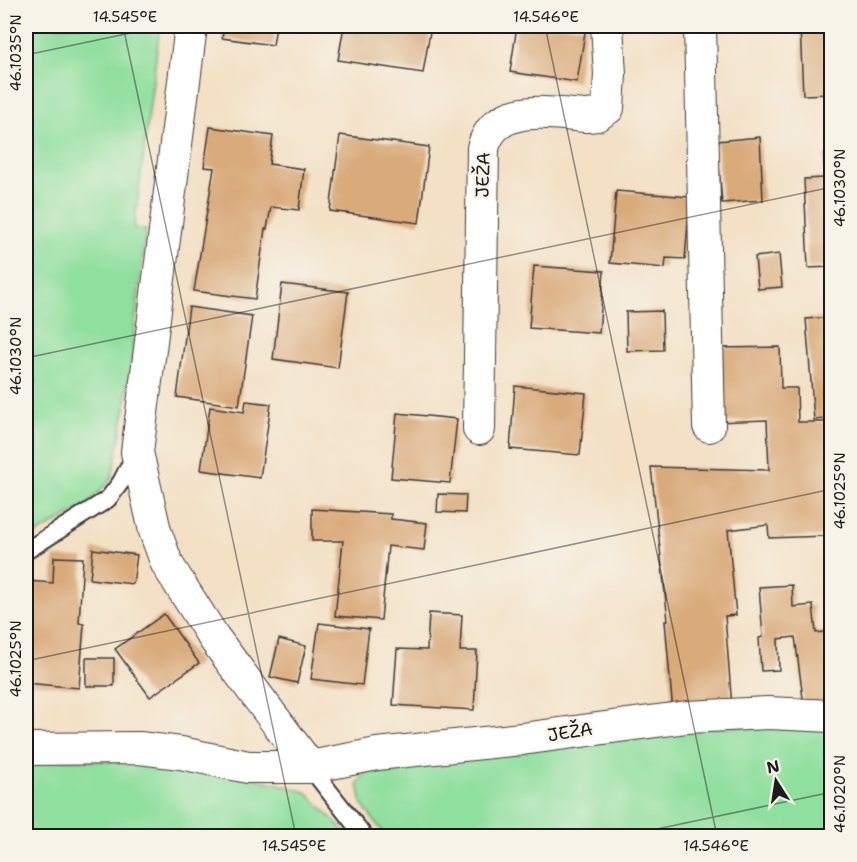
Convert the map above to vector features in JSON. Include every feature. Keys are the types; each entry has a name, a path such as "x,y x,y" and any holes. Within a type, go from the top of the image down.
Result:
{"street":[{"path":"191,26 137,452 155,531 167,564 214,638 310,767"},
{"name":"JEŽA","path":"479,429 483,148 488,132 496,123 517,115 587,116 597,115 608,108 610,74 607,26"},
{"path":"700,26 709,426"},
{"name":"JEŽA","path":"26,749 139,748 182,753 248,767 310,767 377,754 522,740 687,717 768,712 831,716"}],"lane":[{"path":"26,551 108,499 121,482 137,452"},
{"path":"310,767 364,837"}],"green space":[{"path":"26,26 160,26 134,228 146,230 125,411 112,478 86,506 26,540"},
{"path":"831,722 831,836 386,836 362,805 358,784 367,771 605,733"},
{"path":"26,758 188,764 279,784 306,792 349,836 26,836"}],"building":[{"path":"224,26 276,26 273,45 222,38"},
{"path":"344,26 431,26 423,73 338,60"},
{"path":"517,26 586,26 577,82 510,72"},
{"path":"800,26 831,26 831,94 803,95"},
{"path":"210,127 273,136 269,164 304,169 299,210 271,207 267,229 265,229 255,299 194,291 214,168 204,167"},
{"path":"340,135 429,147 419,223 330,211"},
{"path":"760,137 763,200 722,203 717,141"},
{"path":"824,154 831,154 831,267 808,268 804,179 825,178"},
{"path":"616,191 690,197 685,259 666,258 665,268 610,263"},
{"path":"779,254 782,287 758,289 755,257"},
{"path":"534,266 604,271 599,333 529,328"},
{"path":"282,284 348,292 338,368 273,359"},
{"path":"189,307 252,316 239,406 177,397"},
{"path":"662,311 663,350 627,351 626,312"},
{"path":"831,317 831,418 814,420 806,319"},
{"path":"780,347 781,388 797,388 798,422 829,422 831,468 827,536 769,538 768,525 728,530 736,615 725,616 732,708 673,713 665,621 668,621 651,467 769,470 767,420 716,422 714,348"},
{"path":"515,386 586,393 580,455 510,449"},
{"path":"246,401 271,404 260,478 201,470 210,407 244,412"},
{"path":"397,413 457,419 450,483 391,478"},
{"path":"438,494 466,495 465,513 437,512"},
{"path":"312,509 391,514 391,519 427,523 424,550 388,546 381,620 335,616 343,541 312,541"},
{"path":"93,549 137,555 133,584 90,579"},
{"path":"54,557 83,558 79,623 84,624 79,688 26,683 26,581 53,583"},
{"path":"792,585 793,607 813,605 816,633 831,631 831,703 804,706 795,637 778,639 779,670 761,671 759,638 763,637 759,587"},
{"path":"429,613 462,615 460,651 477,651 474,710 393,705 397,649 427,650"},
{"path":"164,614 199,663 150,697 115,649"},
{"path":"319,623 369,629 362,685 311,679"},
{"path":"279,639 306,646 297,683 270,677"},
{"path":"86,658 114,658 114,686 86,686"}]}
